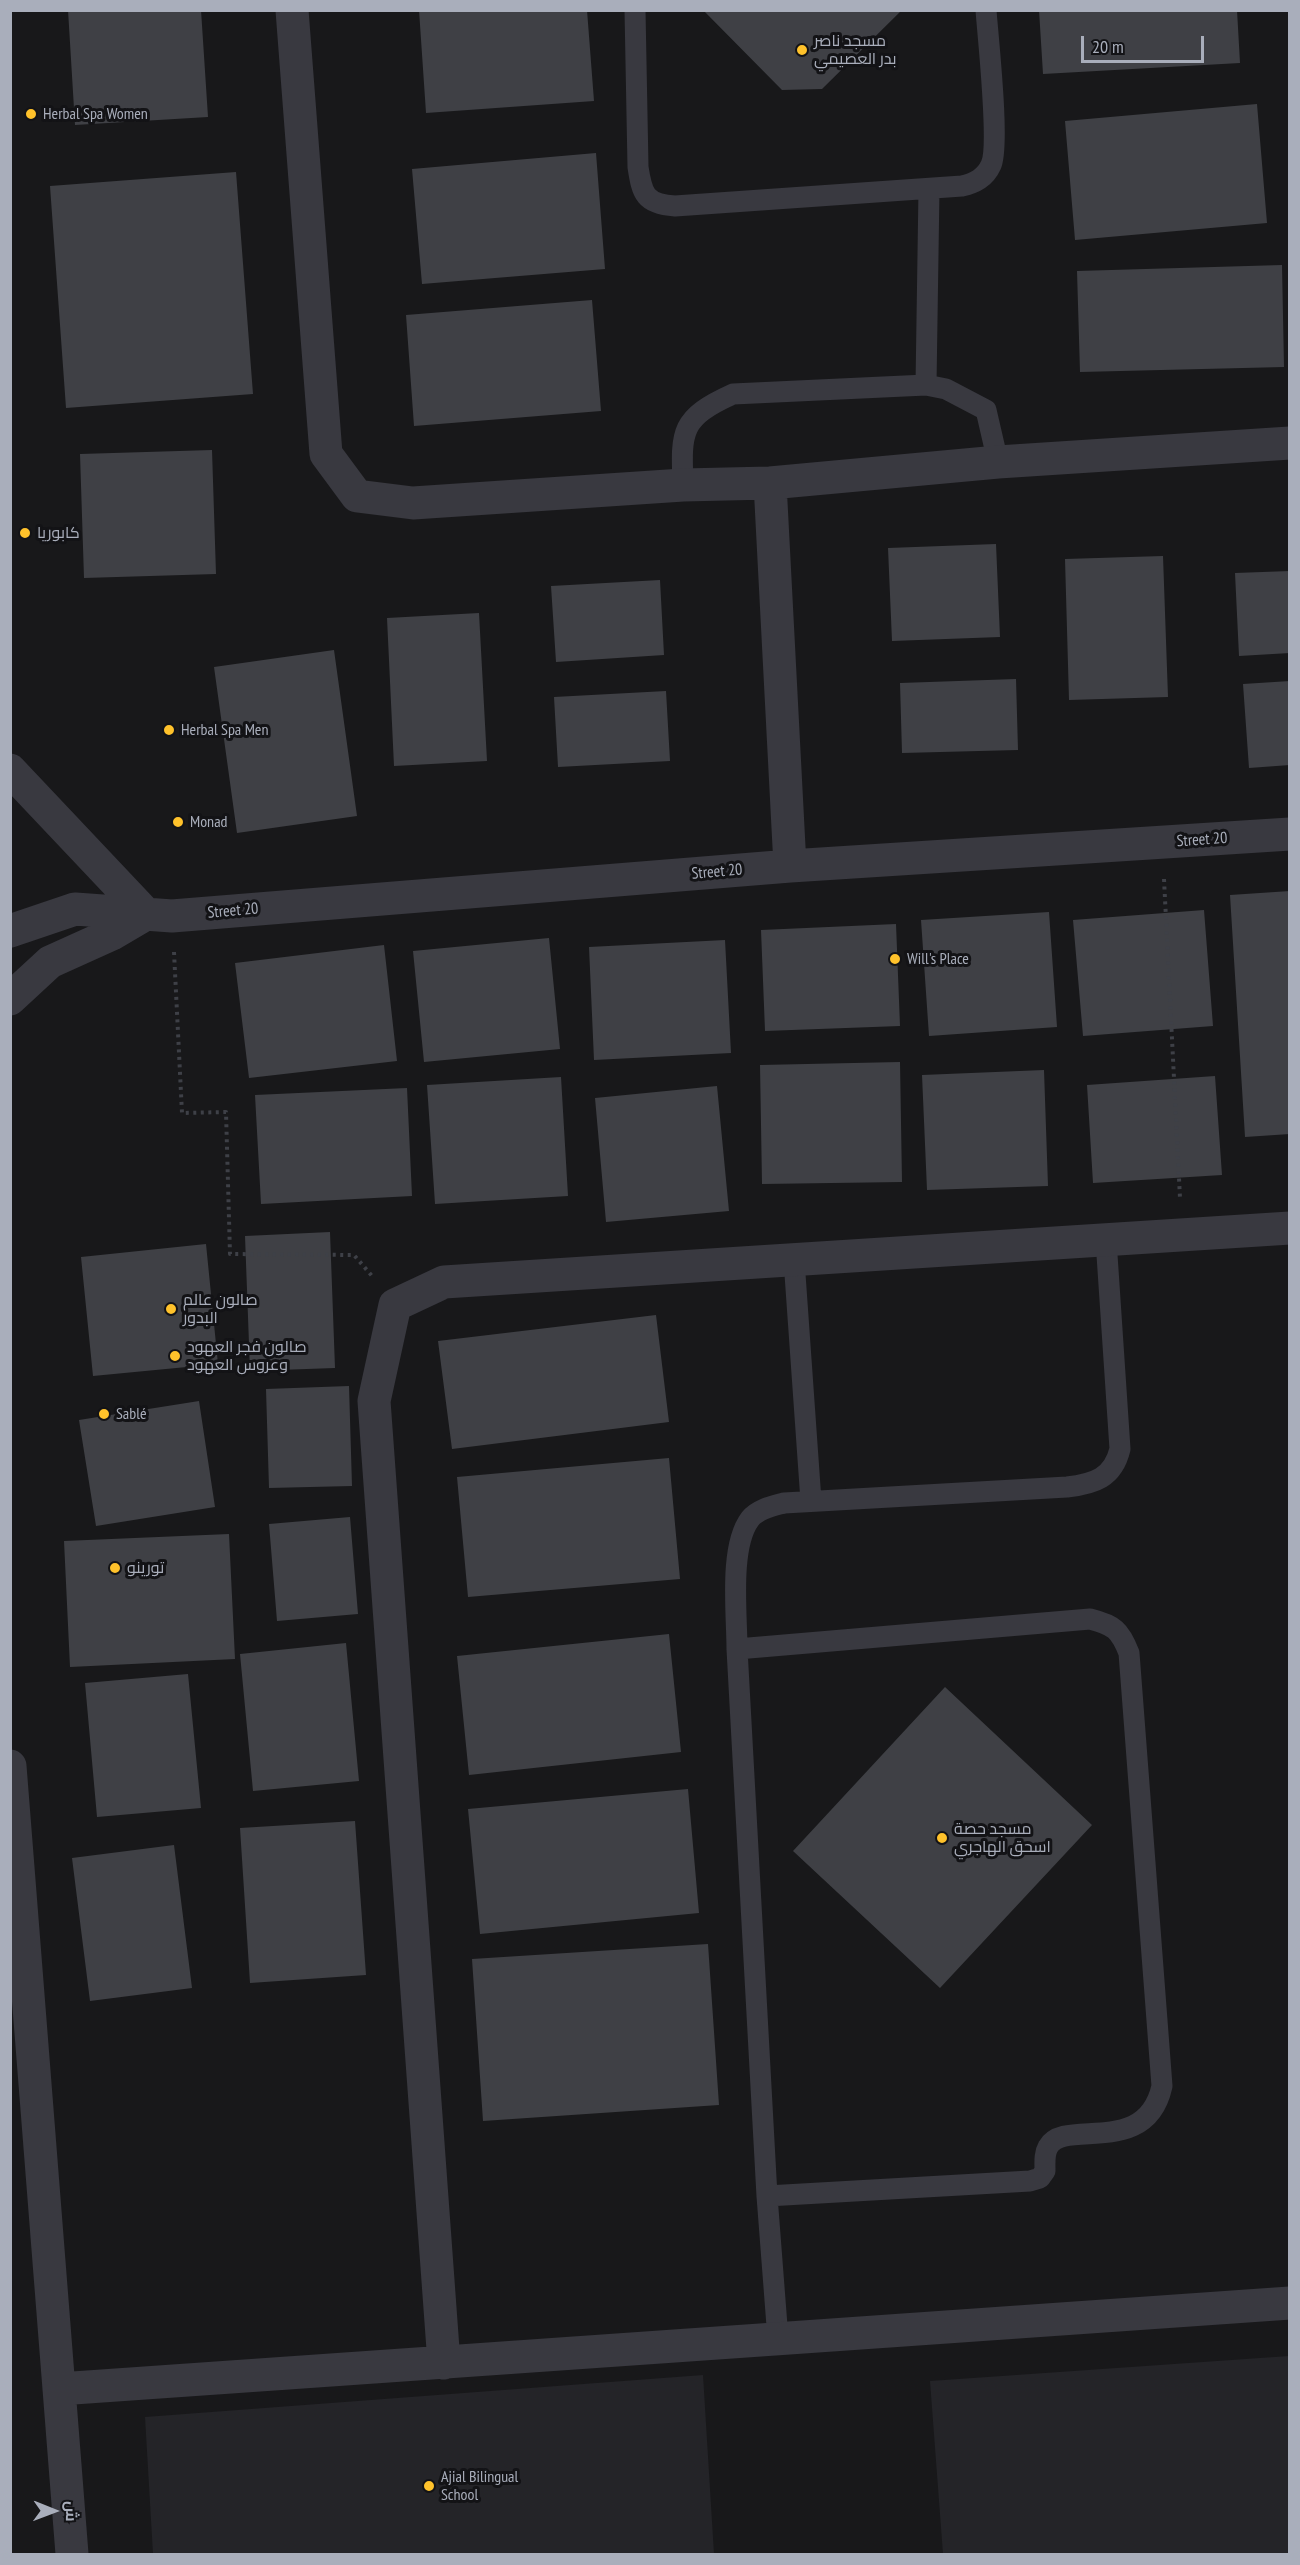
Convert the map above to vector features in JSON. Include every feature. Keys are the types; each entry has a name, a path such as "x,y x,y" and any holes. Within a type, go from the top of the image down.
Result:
{"street":[{"path":"292,10 326,454 357,496 413,503 683,485 770,483 998,462 1290,443"},
{"path":"770,483 790,866"},
{"path":"10,770 159,915 50,962 10,999"},
{"name":"Street 20","path":"10,931 75,909 159,915 790,866 1290,834"},
{"path":"444,2362 374,1401 395,1305 444,1282 1290,1228"},
{"path":"10,1766 19,1982 59,2389 72,2554"},
{"path":"59,2389 1290,2303"}],"lane":[{"path":"634,10 638,167 641,190 648,199 664,206 929,189 974,183 984,176 992,164 994,136 986,10"},
{"path":"926,385 929,189"},
{"path":"683,485 682,443 691,420 709,405 733,394 926,385 946,389 986,410 998,462"},
{"path":"778,2339 766,2196 737,1649 738,1559 743,1533 751,1517 766,1508 784,1503 1067,1487 1089,1484 1102,1477 1116,1463 1120,1449 1106,1240"},
{"path":"794,1260 811,1502"},
{"path":"737,1649 1090,1619 1109,1624 1123,1637 1129,1653 1162,2086 1158,2103 1148,2115 1129,2129 1058,2138 1048,2146 1045,2157 1046,2171 1040,2178 1030,2181 766,2196"}],"path":[{"path":"1162,843 1181,1235"},
{"path":"159,915 182,1113 226,1112 230,1254 354,1255 395,1305"}],"shaded area":[{"path":"1289,2356 1289,2554 943,2554 930,2381"},
{"name":"Ajial Bilingual School","path":"703,2375 714,2554 153,2554 145,2417"}],"building":[{"path":"68,10 201,10 208,117 75,125"},
{"path":"419,10 587,10 594,101 426,113"},
{"name":"مسجد ناصر بدر العصيمي","path":"703,10 902,10 822,89 782,90"},
{"path":"1039,10 1237,10 1240,63 1043,74"},
{"path":"1257,104 1267,223 1075,240 1065,121"},
{"path":"596,153 605,269 422,284 412,169"},
{"path":"236,172 253,394 66,408 50,186"},
{"path":"1282,265 1284,367 1080,372 1077,271"},
{"path":"592,300 601,411 414,426 406,315"},
{"path":"212,450 216,574 84,578 80,454"},
{"path":"996,544 1000,637 892,641 888,548"},
{"path":"1163,556 1168,697 1069,700 1065,559"},
{"path":"1290,571 1290,653 1239,656 1235,573"},
{"path":"660,580 664,655 556,662 551,586"},
{"path":"479,613 487,761 394,766 387,618"},
{"path":"334,650 357,816 237,833 214,667"},
{"path":"1016,679 1018,750 902,753 900,683"},
{"path":"1290,681 1290,765 1249,768 1243,684"},
{"path":"666,691 670,761 558,767 554,697"},
{"path":"1290,891 1290,1134 1245,1137 1230,895"},
{"path":"1204,910 1213,1026 1083,1036 1073,920"},
{"path":"1049,912 1057,1027 929,1036 921,920"},
{"path":"896,924 900,1026 765,1031 761,930"},
{"path":"549,938 560,1049 424,1062 413,951"},
{"path":"725,940 731,1053 594,1060 589,947"},
{"path":"384,945 397,1061 249,1078 235,963"},
{"path":"900,1062 902,1182 762,1184 760,1065"},
{"path":"1044,1070 1048,1186 927,1190 922,1075"},
{"path":"1215,1076 1222,1175 1093,1183 1087,1085"},
{"path":"561,1077 568,1196 435,1204 427,1085"},
{"path":"717,1086 729,1211 606,1222 595,1098"},
{"path":"407,1088 412,1196 261,1204 255,1095"},
{"path":"330,1232 335,1368 250,1371 245,1236"},
{"path":"206,1244 218,1364 93,1376 81,1257"},
{"path":"656,1315 669,1422 452,1449 438,1341"},
{"path":"349,1386 352,1486 269,1488 266,1389"},
{"path":"199,1401 215,1507 96,1526 79,1420"},
{"path":"669,1458 680,1579 468,1597 457,1477"},
{"path":"350,1517 358,1614 277,1621 269,1524"},
{"path":"229,1534 235,1659 70,1667 64,1541"},
{"path":"669,1634 681,1752 469,1775 457,1656"},
{"path":"346,1643 359,1781 253,1791 240,1654"},
{"path":"188,1674 201,1808 97,1817 85,1683"},
{"name":"مسجد حصة اسحق الهاجري","path":"945,1687 1092,1825 940,1988 793,1851"},
{"path":"688,1789 699,1913 480,1934 468,1809"},
{"path":"355,1821 366,1975 250,1983 240,1828"},
{"path":"174,1845 192,1988 90,2001 72,1858"},
{"path":"708,1944 719,2105 483,2121 472,1959"}],"place":[{"name":"مسجد ناصر بدر العصيمي","path":"802,50"},
{"name":"Herbal Spa Women","path":"31,114"},
{"name":"كابوريا","path":"25,533"},
{"name":"Herbal Spa Men","path":"169,730"},
{"name":"Monad","path":"178,822"},
{"name":"Will's Place","path":"895,959"},
{"name":"صالون عالم البدور","path":"171,1309"},
{"name":"صالون فجر العهود وعروس العهود","path":"175,1356"},
{"name":"Sablé","path":"104,1414"},
{"name":"تورينو","path":"115,1568"},
{"name":"مسجد حصة اسحق الهاجري","path":"942,1838"},
{"name":"Ajial Bilingual School","path":"429,2486"}]}
